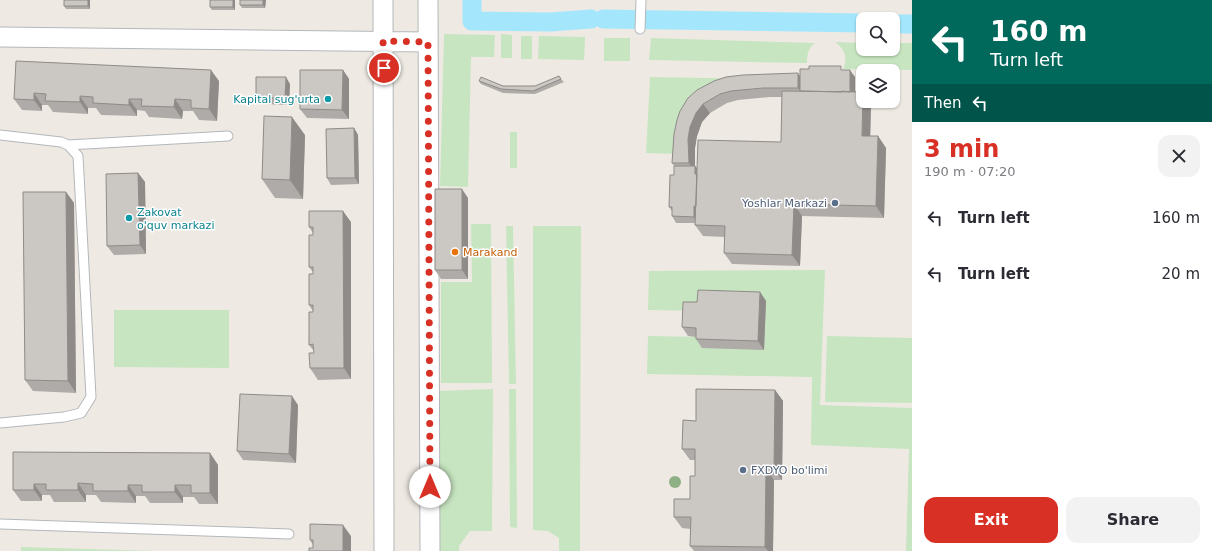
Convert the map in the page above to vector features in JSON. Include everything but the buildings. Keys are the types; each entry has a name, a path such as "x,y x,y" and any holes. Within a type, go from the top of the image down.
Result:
{"street":[{"path":"383,0 384,551"},
{"path":"428,0 430,551"},
{"path":"0,37 428,42"}],"lane":[{"path":"640,29 641,0"},
{"path":"0,135 61,142 68,145 78,156 91,397 81,413 64,418 0,422"},
{"path":"68,145 228,136"},
{"path":"0,524 289,534"}],"green space":[{"path":"444,34 495,35 494,57 471,57 468,187 440,186"},
{"path":"501,34 512,35 512,58 501,58"},
{"path":"521,36 532,36 532,59 521,59"},
{"path":"539,36 585,37 584,60 538,59"},
{"path":"604,38 630,38 630,61 604,61"},
{"path":"651,38 815,43 808,52 807,63 649,60"},
{"path":"835,42 856,43 856,56 900,56 900,43 912,43 912,70 900,70 900,64 856,64 856,69 843,69 845,65 845,54"},
{"path":"650,77 760,79 720,89 679,154 646,153"},
{"path":"510,132 517,132 517,168 510,168"},
{"path":"471,224 491,224 492,383 441,383 441,282 472,282"},
{"path":"506,226 513,226 516,384 509,384"},
{"path":"533,226 581,226 580,551 559,551 559,538 548,531 533,530"},
{"path":"825,270 820,405 912,408 912,551 906,551 909,449 811,445 812,377 647,374 648,336 703,337 764,350 766,301 703,311 648,310 649,271"},
{"path":"114,310 229,310 229,368 114,367"},
{"path":"827,336 912,338 912,403 825,402"},
{"path":"493,389 492,531 470,531 459,546 459,551 438,551 438,391"},
{"path":"509,389 516,389 517,528 510,527"},
{"path":"21,547 154,551 21,551"}],"waterway":[{"path":"472,0 472,21 551,22 591,19"},
{"path":"603,19 856,23"},
{"path":"900,24 912,24"}],"place":[{"name":"Kapital sug'urta","path":"328,99"},
{"name":"Yoshlar Markazi","path":"835,203"},
{"name":"Zakovat o'quv markazi","path":"129,218"},
{"name":"Marakand","path":"455,252"},
{"name":"FXDYO bo'limi","path":"743,470"}],"route":[{"path":"384,68 383,41 428,42 430,487"}]}
